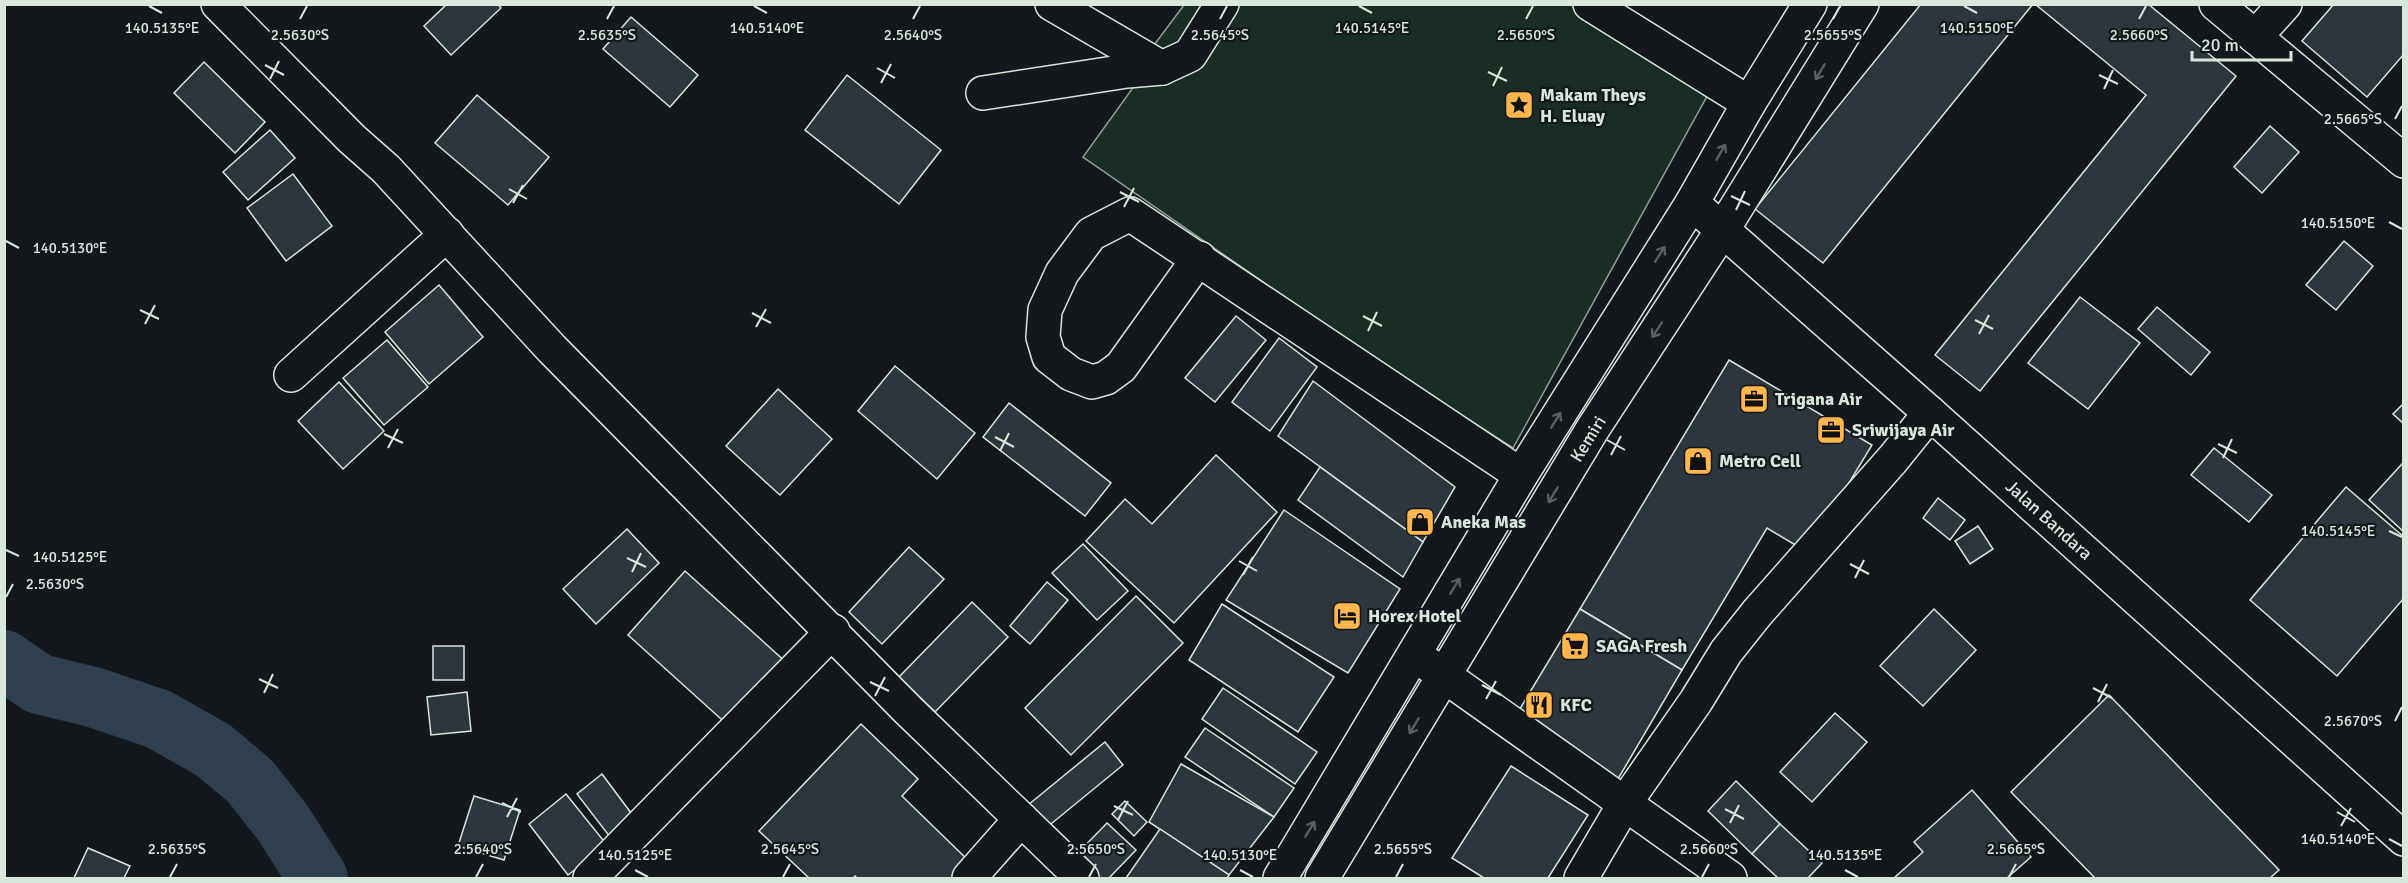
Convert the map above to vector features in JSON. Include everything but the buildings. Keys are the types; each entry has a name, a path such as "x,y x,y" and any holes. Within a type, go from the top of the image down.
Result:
{"main road":[{"path":"218,4 352,139 386,170 552,350 833,631 908,710 1082,879"},
{"path":"1052,4 1162,68"},
{"path":"983,93 1126,71 1162,68 1190,55 1222,4"},
{"path":"1590,4 1749,103"},
{"name":"Kemiri","path":"1280,879 1521,475 1692,203 1749,103 1810,4"},
{"name":"Kemiri","path":"1322,879 1592,430 1723,229 1862,4"},
{"path":"2216,4 2403,161"},
{"path":"2255,37 2285,4"},
{"name":"Jalan Bandara","path":"1692,203 1930,413 2403,840"},
{"path":"1199,258 1121,367 1106,378 1092,382 1071,374 1049,357 1043,337 1045,310 1062,273 1091,234 1130,214 1199,258 1521,475"},
{"path":"291,375 447,234"},
{"path":"1581,879 1625,804 1726,652 1930,413"},
{"path":"590,879 833,631"},
{"path":"1415,655 1725,877"},
{"path":"969,879 1021,819"}],"green space":[{"path":"1184,5 1576,5 1711,89 1513,448 1374,359 1083,157 1148,67 1154,45"}],"waterway":[{"path":"4,660 39,684 93,697 158,719 213,750 250,781 283,823 318,878"}],"place":[{"name":"Makam Theys H. Eluay","path":"1519,105"},
{"name":"Trigana Air","path":"1754,399"},
{"name":"Sriwijaya Air","path":"1831,430"},
{"name":"Metro Cell","path":"1698,461"},
{"name":"Aneka Mas","path":"1420,522"},
{"name":"Horex Hotel","path":"1347,616"},
{"name":"SAGA Fresh","path":"1575,646"},
{"name":"KFC","path":"1539,705"}]}
